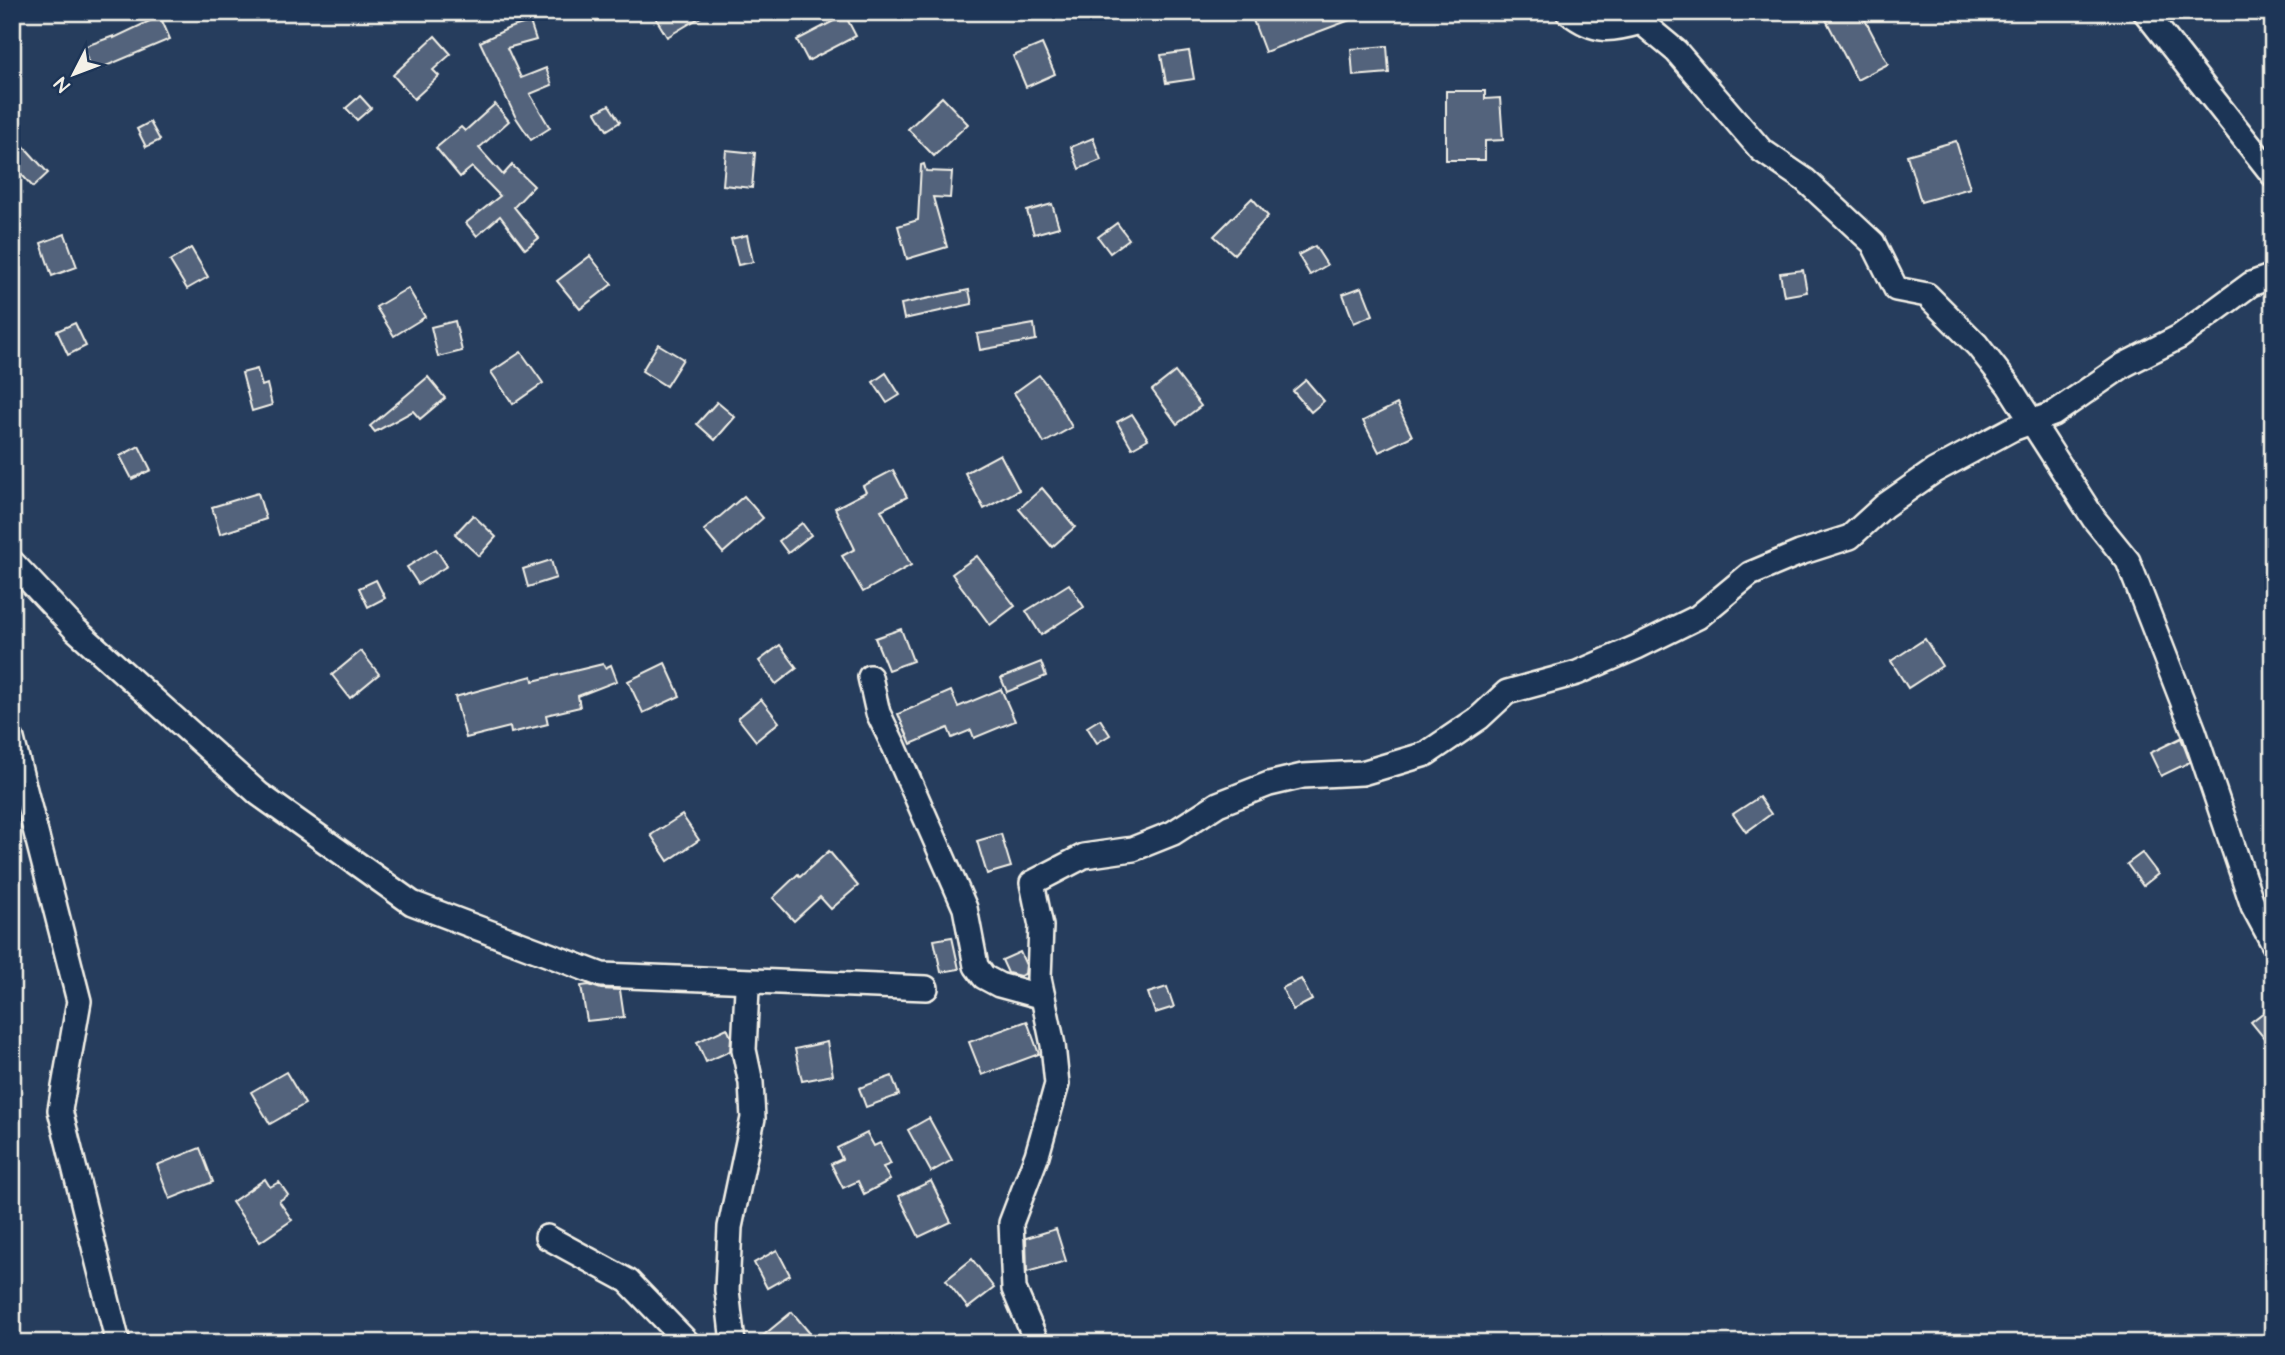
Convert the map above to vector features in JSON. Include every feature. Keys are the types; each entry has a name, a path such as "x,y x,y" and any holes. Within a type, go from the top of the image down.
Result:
{"street":[{"path":"1568,12 1583,24 1615,30 1641,22 1676,51 1761,150 1805,180 1873,243 1896,289 1927,295 1977,345 2009,386 2094,519 2128,561 2194,732 2253,906 2273,943"},
{"path":"2145,12 2273,175"},
{"path":"1037,1343 1014,1289 1011,1223 1037,1155 1056,1084 1053,1045 1039,978 1041,926 1032,883 1084,856 1133,849 1173,833 1218,804 1269,784 1303,776 1362,773 1426,754 1479,718 1507,692 1577,673 1637,647 1698,617 1750,574 1800,553 1850,537 1884,506 1934,471 2012,429 2053,414 2124,365 2179,337 2251,284 2273,276"},
{"path":"12,562 75,629 259,794 412,903 602,975 926,988"},
{"path":"870,677 878,713 965,908 976,966 984,977 999,985 1043,996"},
{"path":"12,739 79,1001 60,1110 118,1343"},
{"path":"733,1343 727,1290 730,1227 753,1118 751,1083 744,1050 747,989"},
{"path":"547,1237 628,1282 688,1343"}],"building":[{"path":"652,12 709,12 667,37"},
{"path":"1272,12 1366,14 1265,52 1253,20"},
{"path":"1822,12 1861,12 1888,64 1857,80"},
{"path":"845,15 856,36 808,61 797,40"},
{"path":"160,16 170,39 92,72 83,47 114,38"},
{"path":"530,22 536,40 507,48 521,78 546,68 552,85 530,94 550,128 531,140 515,116 480,42 509,28"},
{"path":"435,36 451,54 433,70 439,76 414,99 393,75"},
{"path":"1042,44 1055,74 1026,87 1013,56"},
{"path":"1387,46 1389,73 1353,76 1351,49"},
{"path":"1189,51 1194,79 1166,83 1161,55"},
{"path":"1446,91 1485,91 1485,99 1500,98 1503,140 1485,141 1485,160 1446,160"},
{"path":"360,96 371,108 357,120 346,108"},
{"path":"942,97 968,124 934,156 908,129"},
{"path":"495,104 509,121 479,148 503,175 512,165 534,186 514,207 539,238 525,249 500,216 477,236 466,223 500,196 472,167 460,177 436,148 461,127 465,131"},
{"path":"609,105 620,122 607,130 596,112"},
{"path":"150,122 160,140 146,147 137,129"},
{"path":"1093,138 1101,160 1079,169 1071,147"},
{"path":"1956,141 1970,188 1921,202 1907,155"},
{"path":"20,142 48,173 33,187 12,164 12,150"},
{"path":"726,150 755,153 752,188 723,185"},
{"path":"924,164 926,171 952,172 950,198 933,197 947,247 907,259 898,226 918,220 921,165"},
{"path":"1252,198 1268,216 1234,254 1214,236"},
{"path":"1052,204 1059,227 1034,234 1027,211"},
{"path":"1117,223 1129,239 1110,253 1098,237"},
{"path":"65,234 77,267 52,276 41,243"},
{"path":"747,235 753,262 738,265 731,239"},
{"path":"1315,246 1327,265 1310,275 1298,255"},
{"path":"191,248 208,277 187,289 170,261"},
{"path":"590,256 612,284 580,309 557,281"},
{"path":"1803,270 1807,292 1784,296 1780,273"},
{"path":"1362,287 1373,315 1354,323 1343,294"},
{"path":"408,288 425,317 394,336 376,307"},
{"path":"969,290 972,304 904,319 901,304"},
{"path":"455,321 462,351 438,357 431,327"},
{"path":"75,323 86,346 68,355 57,331"},
{"path":"1034,324 1036,340 980,350 977,334"},
{"path":"658,344 683,359 666,386 642,371"},
{"path":"521,352 543,383 513,404 491,372"},
{"path":"257,369 262,386 267,384 272,405 252,411 242,373"},
{"path":"1175,372 1201,406 1177,424 1152,390"},
{"path":"886,373 900,395 887,403 873,382"},
{"path":"1039,375 1053,393 1072,427 1044,443 1014,393"},
{"path":"428,377 445,398 420,419 413,411 375,432 370,426"},
{"path":"1306,380 1324,401 1311,412 1293,391"},
{"path":"717,402 735,417 715,440 697,424"},
{"path":"1397,404 1412,436 1379,452 1363,421"},
{"path":"1132,414 1148,439 1132,448 1117,422"},
{"path":"139,446 151,470 132,479 120,456"},
{"path":"1000,454 1019,490 984,509 965,473"},
{"path":"893,470 907,497 881,510 911,565 863,592 842,556 855,549 835,508 866,492 863,486"},
{"path":"1042,488 1075,527 1052,547 1019,509"},
{"path":"258,493 266,519 220,534 212,507"},
{"path":"744,496 763,518 723,553 704,530"},
{"path":"473,515 496,537 479,556 455,534"},
{"path":"802,523 811,535 788,553 779,541"},
{"path":"436,549 447,566 418,584 407,567"},
{"path":"977,556 1015,606 990,625 952,574"},
{"path":"551,560 556,578 528,587 523,569"},
{"path":"376,580 385,598 368,607 359,588"},
{"path":"1069,584 1084,607 1041,635 1026,611"},
{"path":"901,629 913,661 888,670 875,638"},
{"path":"1925,639 1942,666 1908,688 1891,661"},
{"path":"780,645 797,668 776,684 759,661"},
{"path":"361,651 379,674 350,698 332,675"},
{"path":"1041,662 1046,676 1007,692 1001,678"},
{"path":"665,663 680,696 643,713 628,681"},
{"path":"603,664 605,668 611,665 617,681 578,696 580,707 546,715 548,724 511,733 510,727 466,738 455,697 532,676 533,681"},
{"path":"1001,689 1015,721 974,738 971,730 952,738 948,728 911,744 898,714 951,691 958,707"},
{"path":"761,699 779,722 756,741 738,718"},
{"path":"1100,719 1110,735 1097,743 1087,727"},
{"path":"2181,738 2190,762 2161,776 2150,753"},
{"path":"1759,797 1771,814 1746,832 1733,814"},
{"path":"682,815 699,840 668,861 651,835"},
{"path":"1001,834 1011,867 987,874 977,841"},
{"path":"829,851 858,886 831,909 820,897 794,921 773,898 798,874 800,877"},
{"path":"2142,853 2158,874 2143,886 2127,864"},
{"path":"952,937 959,969 941,972 934,940"},
{"path":"1020,952 1026,965 1025,974 1020,976 1008,973 1002,960"},
{"path":"1301,979 1312,1000 1293,1010 1282,988"},
{"path":"581,986 620,990 624,1017 587,1021"},
{"path":"1167,987 1174,1007 1155,1013 1148,993"},
{"path":"2273,1005 2273,1049 2251,1022"},
{"path":"1027,1021 1039,1054 982,1075 969,1042"},
{"path":"727,1028 731,1037 730,1051 706,1062 697,1042"},
{"path":"827,1042 833,1075 802,1081 795,1049"},
{"path":"286,1072 305,1104 270,1124 251,1092"},
{"path":"892,1076 899,1095 866,1107 859,1088"},
{"path":"929,1118 952,1160 931,1172 908,1130"},
{"path":"867,1133 874,1146 880,1143 891,1164 883,1167 890,1180 864,1194 858,1181 843,1188 831,1164 842,1159 837,1148"},
{"path":"200,1148 213,1182 170,1199 157,1165"},
{"path":"265,1179 270,1187 279,1182 288,1195 279,1201 292,1220 260,1242 232,1202"},
{"path":"931,1181 951,1222 919,1237 899,1196"},
{"path":"1056,1229 1066,1261 1027,1272 1026,1238"},
{"path":"777,1250 790,1275 767,1288 754,1263"},
{"path":"972,1259 994,1288 968,1308 946,1280"},
{"path":"792,1312 818,1343 754,1343"}]}
